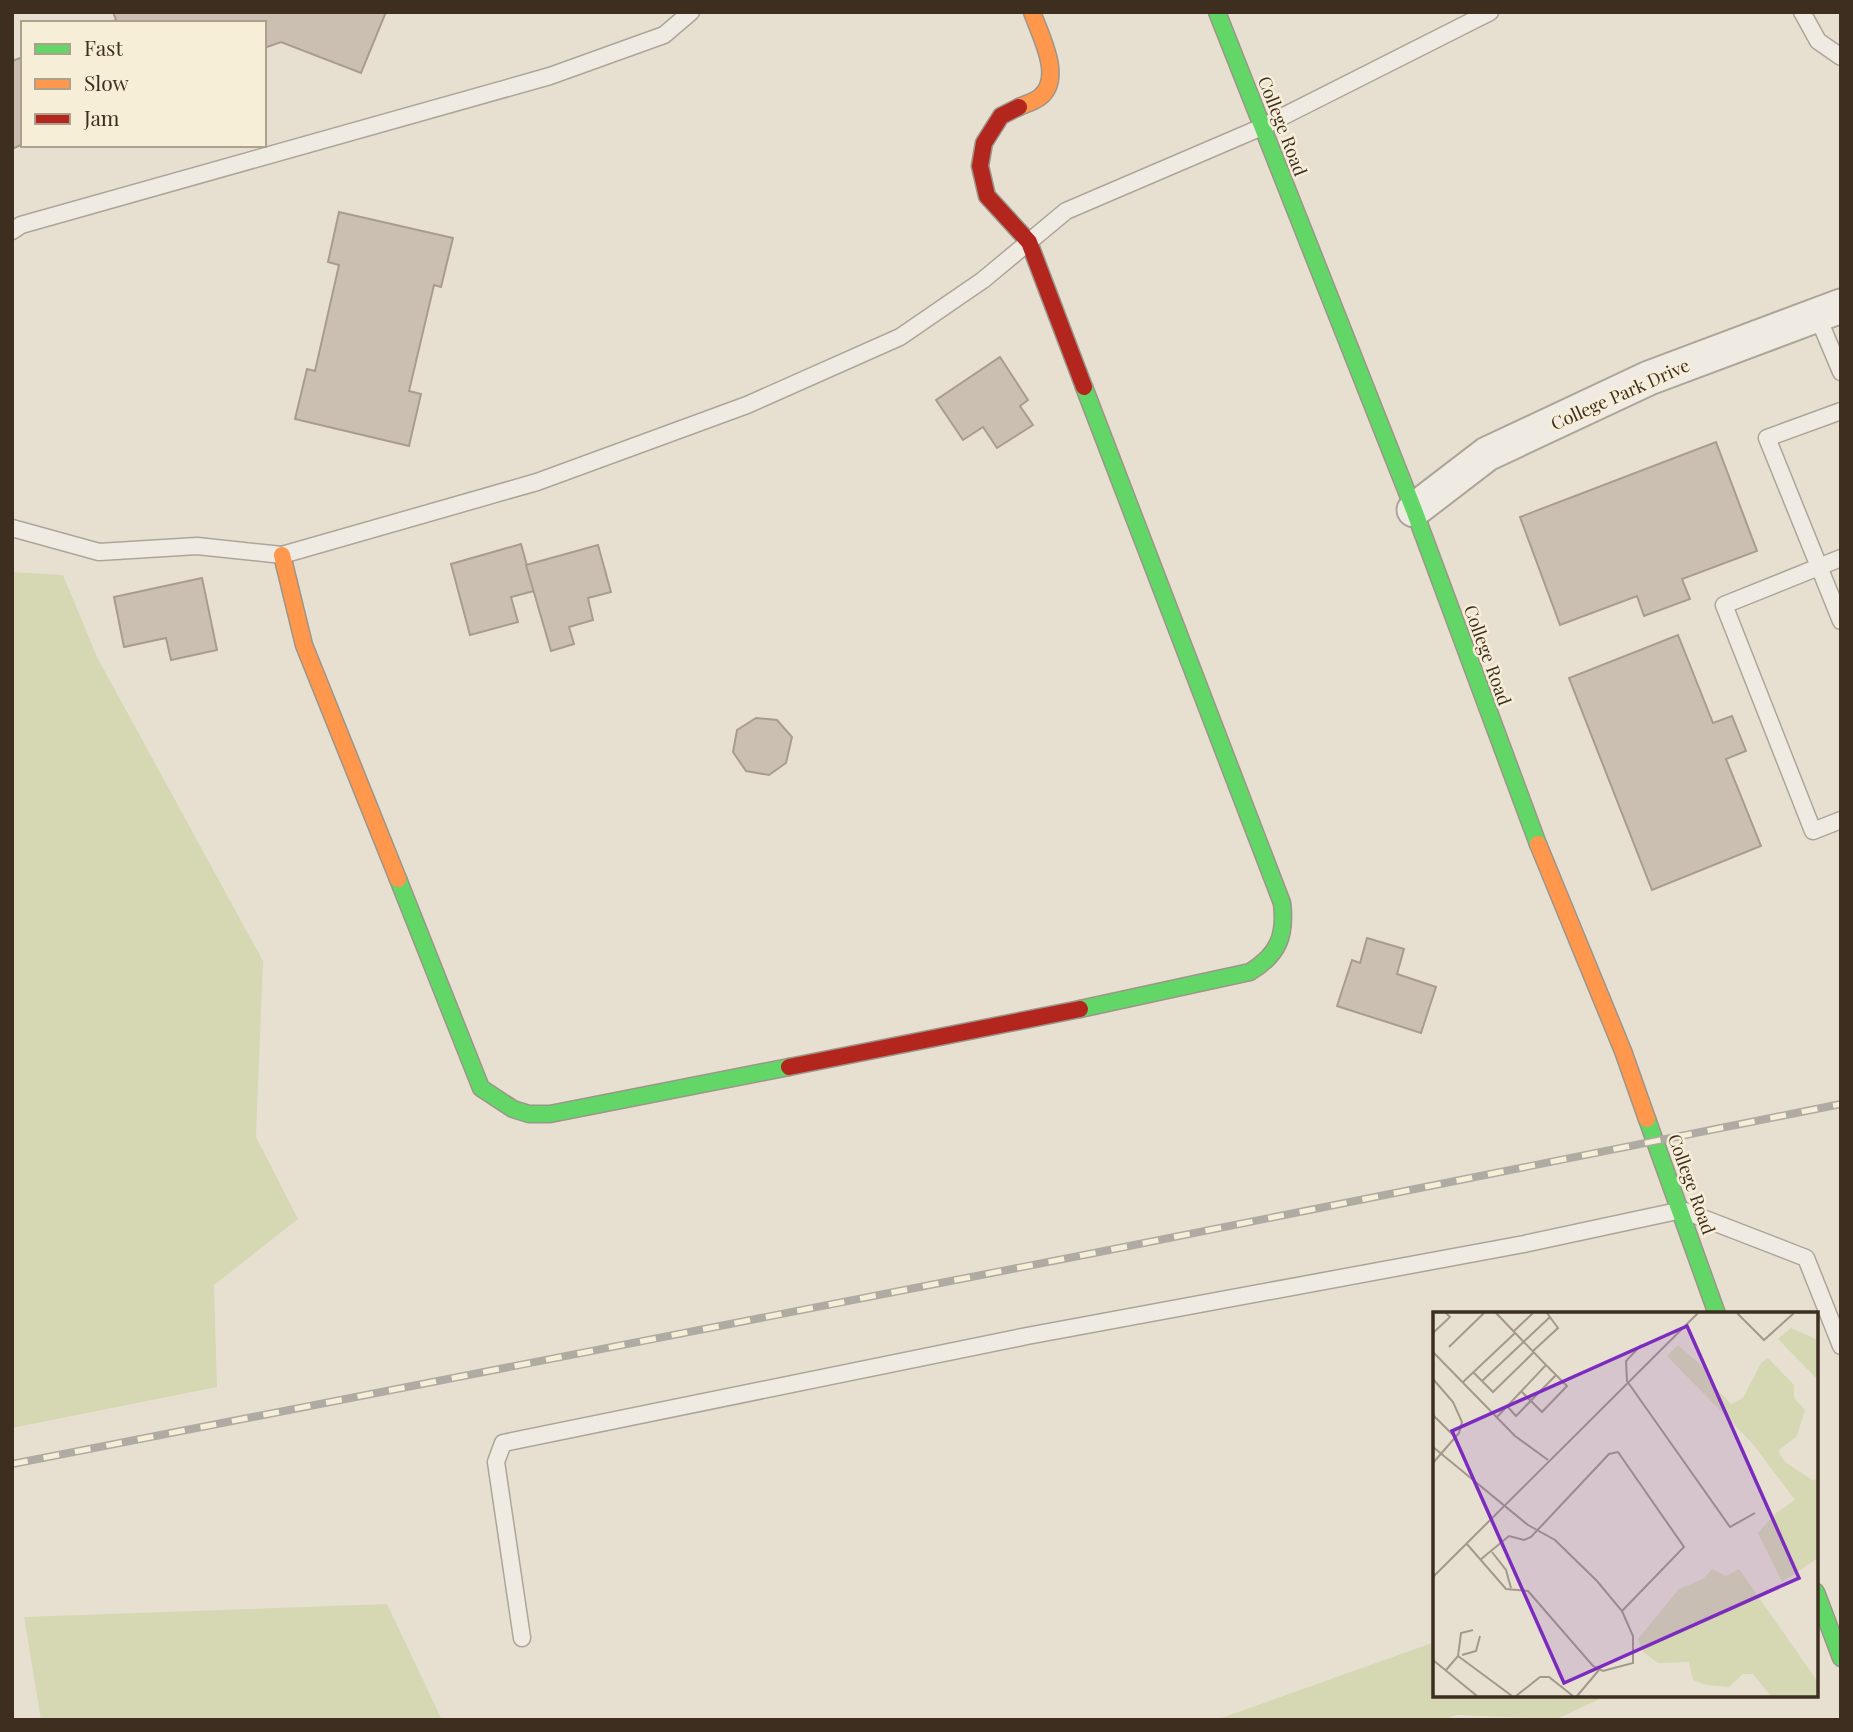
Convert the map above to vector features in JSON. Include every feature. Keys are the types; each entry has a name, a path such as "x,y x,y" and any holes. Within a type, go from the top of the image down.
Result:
{"street":[{"path":"282,555 304,645 481,1088 507,1108 530,1115 550,1114 1069,1011 1250,972 1269,960 1280,939 1284,915 1282,904 1028,243 987,196 980,166 984,143 1001,116 1040,97 1049,84 1050,66 1032,12"},
{"name":"College Road","path":"1217,12 1414,510 1546,865 1623,1051 1716,1312"},
{"name":"College Park Drive","path":"1414,510 1487,454 1649,378 1829,310"},
{"path":"1818,1597 1841,1658"}],"lane":[{"path":"12,231 22,225 550,76 664,35 691,12"},
{"path":"12,528 99,552 197,546 282,555 537,482 747,405 900,337 983,280 1066,211 1262,127 1490,12"},
{"path":"1802,12 1818,41 1841,57"},
{"path":"1829,310 1841,372"},
{"path":"1841,411 1767,438 1841,621"},
{"path":"1841,558 1724,605 1813,831 1841,820"},
{"path":"522,1637 496,1462 503,1443 1027,1336 1511,1247 1682,1210 1806,1258 1841,1346"}],"green space":[{"path":"12,572 63,575 97,657 263,961 256,1137 298,1219 214,1285 217,1387 12,1428"},
{"path":"387,1604 442,1720 41,1720 24,1617"},
{"path":"1433,1643 1433,1697 1604,1697 1557,1719 1456,1715 1442,1720 1216,1720"}],"building":[{"path":"113,12 386,12 361,73 281,42 266,47 266,21 114,21 116,20"},
{"path":"21,58 21,145 12,149 12,61"},
{"path":"339,212 453,238 441,287 434,285 409,391 421,394 409,446 295,419 307,369 315,371 339,265 328,262"},
{"path":"1000,357 1028,400 1020,406 1033,425 997,448 983,427 963,440 936,400"},
{"path":"1716,442 1757,551 1682,579 1690,599 1644,616 1637,596 1560,625 1520,517"},
{"path":"521,544 534,591 511,597 518,622 470,635 451,564"},
{"path":"598,545 611,592 588,598 593,620 569,627 574,644 551,651 526,565"},
{"path":"202,578 217,650 171,660 166,638 124,647 114,597"},
{"path":"1678,635 1713,723 1732,716 1746,751 1726,759 1761,846 1652,890 1569,678"},
{"path":"756,718 777,720 792,737 786,763 769,775 746,771 733,752 737,730"},
{"path":"1367,938 1404,949 1397,974 1436,987 1421,1033 1337,1006 1352,960 1360,963"}],"railway":[{"path":"12,1464 1841,1104"}],"traffic: fast":[{"path":"1217,12 1414,510 1538,844"},
{"path":"1080,1009 1250,972 1260,966 1278,944 1283,925 1282,903 1084,387"},
{"path":"398,879 481,1088 513,1109 529,1114 550,1114 789,1067"},
{"path":"1647,1119 1716,1312"},
{"path":"1818,1597 1841,1658"}],"traffic: slow":[{"path":"1019,107 1040,97 1047,89 1050,79 1048,56 1032,12"},
{"path":"282,555 304,645 398,879"},
{"path":"1538,844 1623,1051 1647,1119"}],"traffic: jam":[{"path":"1019,107 1001,116 984,143 980,166 987,196 1029,242 1084,387"},
{"path":"789,1067 1080,1009"}]}
